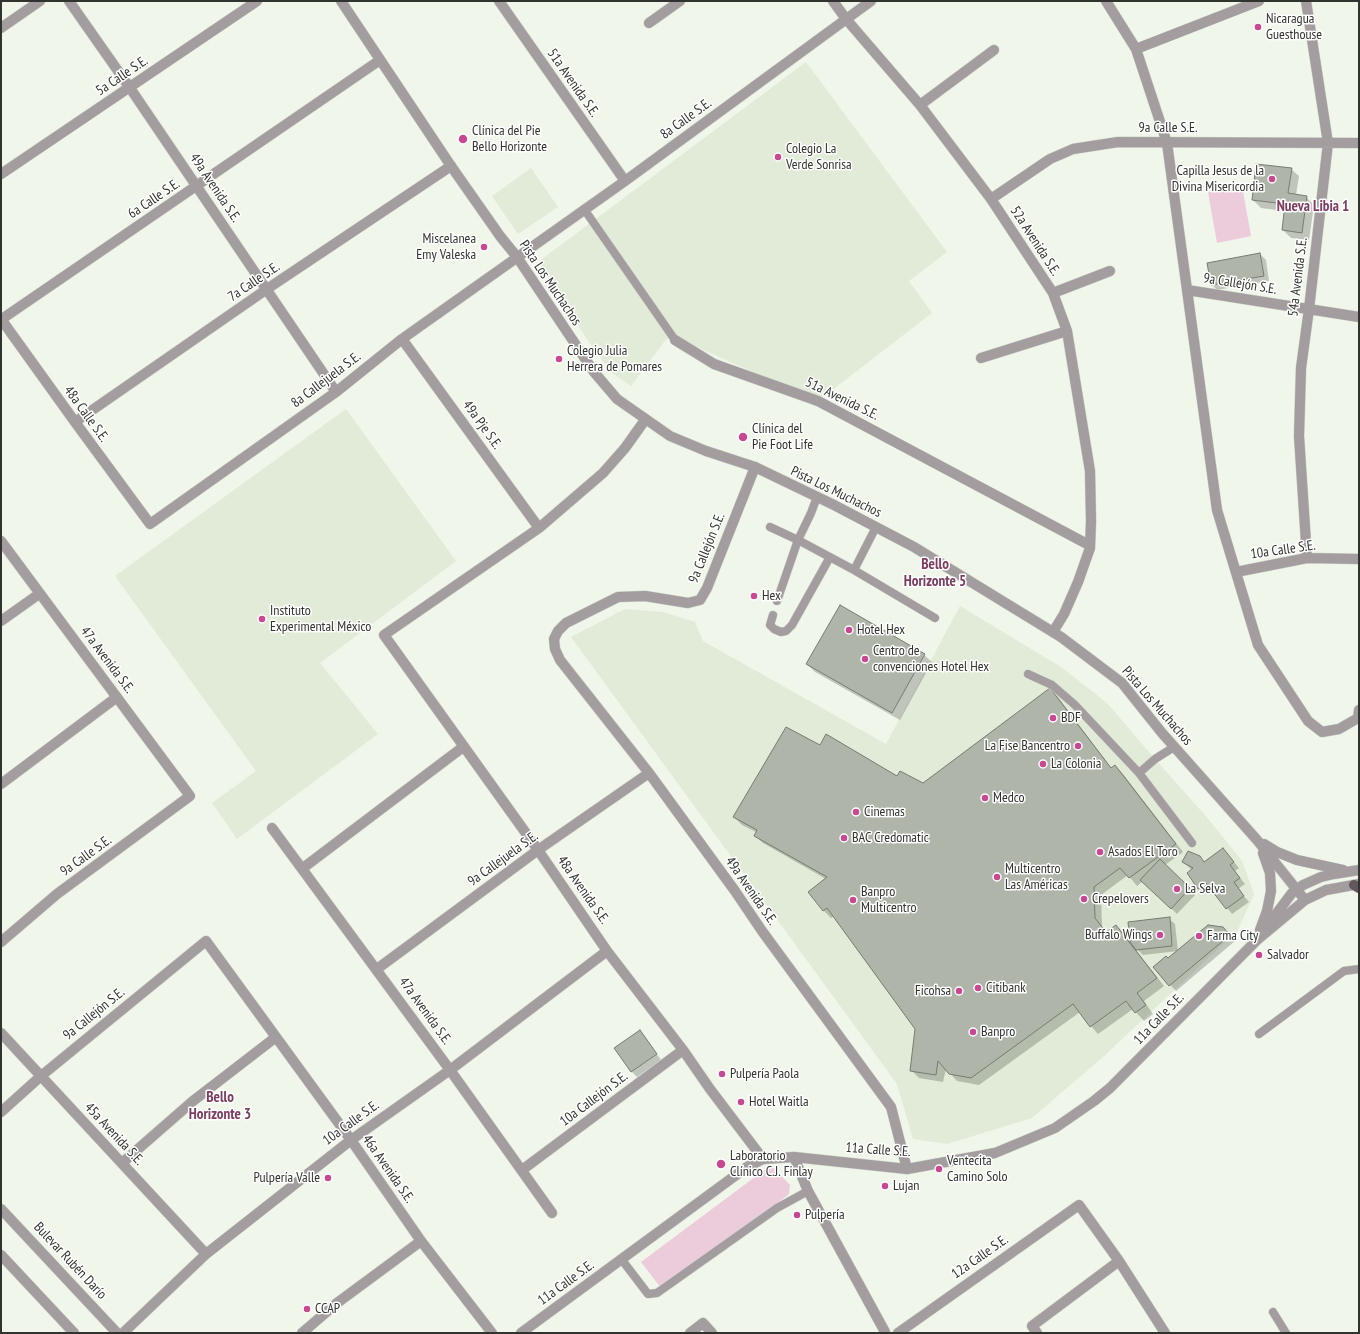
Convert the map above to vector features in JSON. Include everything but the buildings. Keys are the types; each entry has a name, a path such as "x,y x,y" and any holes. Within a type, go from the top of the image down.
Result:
{"street":[{"path":"1,28 40,1"},
{"name":"49a Avenida S.E.","path":"69,1 197,186 336,392"},
{"name":"5a Calle S.E.","path":"1,174 257,1"},
{"name":"Pista Los Muchachos","path":"341,1 451,166 500,236 517,257 594,372 617,399 670,436 706,451 755,467 914,547 1053,632 1089,657 1122,683 1174,747 1257,840 1305,900"},
{"path":"650,23 680,1"},
{"name":"52a Avenida S.E.","path":"833,1 846,19 920,105 991,199 1053,294 1067,331 1090,471 1090,548"},
{"name":"8a Calle S.E.","path":"517,257 625,181 871,1"},
{"path":"1106,1 1136,49 1167,143 1217,510 1258,645 1308,721 1322,732 1339,729 1358,718 1359,710"},
{"path":"1136,49 1259,1"},
{"name":"54a Avenida S.E.","path":"1306,1 1328,143 1301,368 1299,436 1307,558"},
{"name":"51a Avenida S.E.","path":"500,2 625,181"},
{"path":"920,105 994,50"},
{"name":"6a Calle S.E.","path":"1,319 380,60"},
{"name":"9a Calle S.E.","path":"991,199 1050,159 1073,149 1118,142 1359,143"},
{"name":"7a Calle S.E.","path":"75,422 267,289 451,166"},
{"name":"8a Callejuela S.E.","path":"150,524 336,392 402,339 517,257"},
{"path":"1053,294 1110,271"},
{"name":"9a Callejón S.E.","path":"1187,290 1359,317"},
{"name":"48a Calle S.E.","path":"1,319 150,524"},
{"path":"980,358 1067,331"},
{"name":"49a Pje S.E.","path":"402,339 538,528"},
{"name":"51a Avenida S.E.","path":"675,340 714,364 818,400 1089,544 1090,548"},
{"path":"538,528 603,472 625,448 645,420"},
{"name":"9a Callejón S.E.","path":"554,639 558,631 566,623 618,597 645,596 688,603 700,600 707,588 755,467"},
{"name":"48a Avenida S.E.","path":"538,528 384,635 538,850 607,951 683,1050 710,1089 763,1159"},
{"name":"47a Avenida S.E.","path":"1,541 190,796"},
{"path":"1053,632 1064,614 1078,582 1090,548"},
{"name":"10a Calle S.E.","path":"1236,572 1307,558 1359,559"},
{"path":"1,621 39,594"},
{"name":"49a Avenida S.E.","path":"554,639 555,649 560,660 648,773 891,1107 907,1169"},
{"path":"1,784 116,697"},
{"path":"303,868 463,747"},
{"name":"9a Callejuela S.E.","path":"377,970 538,850 648,773"},
{"name":"9a Calle S.E.","path":"1,942 57,894 190,796"},
{"name":"47a Avenida S.E.","path":"272,828 303,868 450,1070 552,1213"},
{"path":"1257,840 1286,856 1311,864 1348,871"},
{"path":"1257,840 1268,866 1271,891 1268,911 1257,940"},
{"name":"11a Calle S.E.","path":"1257,940 1296,890 1303,885 1321,877 1359,870"},
{"name":"11a Calle S.E.","path":"521,1333 747,1167 763,1159 794,1157 907,1169 995,1153 1055,1128 1110,1088 1257,940 1305,900 1326,890 1357,886"},
{"name":"9a Callejón S.E.","path":"1,1112 41,1076 206,941"},
{"name":"46a Avenida S.E.","path":"206,941 351,1140 421,1241 492,1333"},
{"name":"10a Calle S.E.","path":"123,1333 206,1254 351,1140 450,1070 607,951"},
{"name":"45a Avenida S.E.","path":"1,1033 206,1254"},
{"path":"122,1163 193,1101 276,1037"},
{"name":"10a Callejón S.E.","path":"522,1170 683,1050"},
{"path":"794,1157 808,1191 886,1333"},
{"name":"12a Calle S.E.","path":"898,1333 1079,1205 1119,1261"},
{"name":"Bulevar Rubén Darío","path":"1,1209 118,1333"},
{"path":"302,1333 337,1302 421,1241"},
{"path":"1,1255 74,1333"},
{"path":"1037,1333 1032,1326 1119,1261 1165,1333"},
{"path":"690,1333 703,1323 712,1333"}],"lane":[{"name":"51a Avenida S.E.","path":"584,209 675,340"},
{"path":"778,601 798,540 817,497"},
{"path":"770,527 854,570 935,618"},
{"path":"854,570 876,527"},
{"path":"772,615 770,625 774,630 781,632 786,631 792,625 830,557"},
{"path":"1028,674 1052,685 1075,705 1139,773 1192,843"},
{"path":"1139,773 1155,759 1174,747"},
{"path":"1259,1034 1344,971 1359,969"},
{"path":"622,1260 648,1294 657,1293 777,1208 808,1191"},
{"path":"1273,1312 1286,1333"}],"shaded area":[{"name":"Colegio La Verde Sonrisa","path":"806,62 947,252 909,281 932,313 818,401 672,336 664,342 631,386 612,373 590,344 538,262"},
{"path":"531,168 558,207 518,234 492,196"},
{"path":"1242,186 1251,236 1217,243 1208,192"},
{"name":"Instituto Experimental México","path":"346,409 456,561 320,663 378,734 237,839 212,803 256,771 115,576"},
{"name":"Multicentro Las Américas","path":"960,606 1061,667 1107,703 1210,821 1242,861 1254,894 1238,930 1103,1057 1032,1118 947,1144 913,1139 897,1084 571,637 625,609 663,612 695,622 703,641 886,744"},
{"path":"771,1165 790,1185 789,1194 672,1285 661,1288 641,1262"}],"place":[{"name":"Nicaragua Guesthouse","path":"1258,27"},
{"name":"Clínica del Pie Bello Horizonte","path":"463,139"},
{"name":"Colegio La Verde Sonrisa","path":"778,157"},
{"name":"Capilla Jesus de la Divina Misericordia","path":"1272,179"},
{"name":"Miscelanea Emy Valeska","path":"484,247"},
{"name":"Colegio Julia Herrera de Pomares","path":"559,359"},
{"name":"Clínica del Pie Foot Life","path":"743,437"},
{"name":"Hex","path":"754,596"},
{"name":"Instituto Experimental México","path":"262,619"},
{"name":"Hotel Hex","path":"849,630"},
{"name":"Centro de convenciones Hotel Hex","path":"865,659"},
{"name":"BDF","path":"1053,718"},
{"name":"La Fise Bancentro","path":"1078,746"},
{"name":"La Colonia","path":"1043,764"},
{"name":"Medco","path":"985,798"},
{"name":"Cinemas","path":"856,812"},
{"name":"BAC Credomatic","path":"844,838"},
{"name":"Asados El Toro","path":"1100,852"},
{"name":"Multicentro Las Américas","path":"997,877"},
{"name":"La Selva","path":"1177,889"},
{"name":"Crepelovers","path":"1084,899"},
{"name":"Banpro Multicentro","path":"853,900"},
{"name":"Buffalo Wings","path":"1160,935"},
{"name":"Farma City","path":"1199,936"},
{"name":"Salvador","path":"1259,955"},
{"name":"Citibank","path":"978,988"},
{"name":"Ficohsa","path":"959,991"},
{"name":"Banpro","path":"973,1032"},
{"name":"Pulpería Paola","path":"722,1074"},
{"name":"Hotel Waitla","path":"741,1102"},
{"name":"Laboratorio Clínico C.J. Finlay","path":"721,1164"},
{"name":"Ventecita Camino Solo","path":"939,1169"},
{"name":"Pulpería Valle","path":"328,1178"},
{"name":"Lujan","path":"885,1186"},
{"name":"Pulpería","path":"797,1215"},
{"name":"CCAP","path":"307,1309"}],"district":[{"name":"Nueva Libia 1","path":"1313,207"},
{"name":"Bello Horizonte 5","path":"935,574"},
{"name":"Bello Horizonte 3","path":"220,1106"}]}
